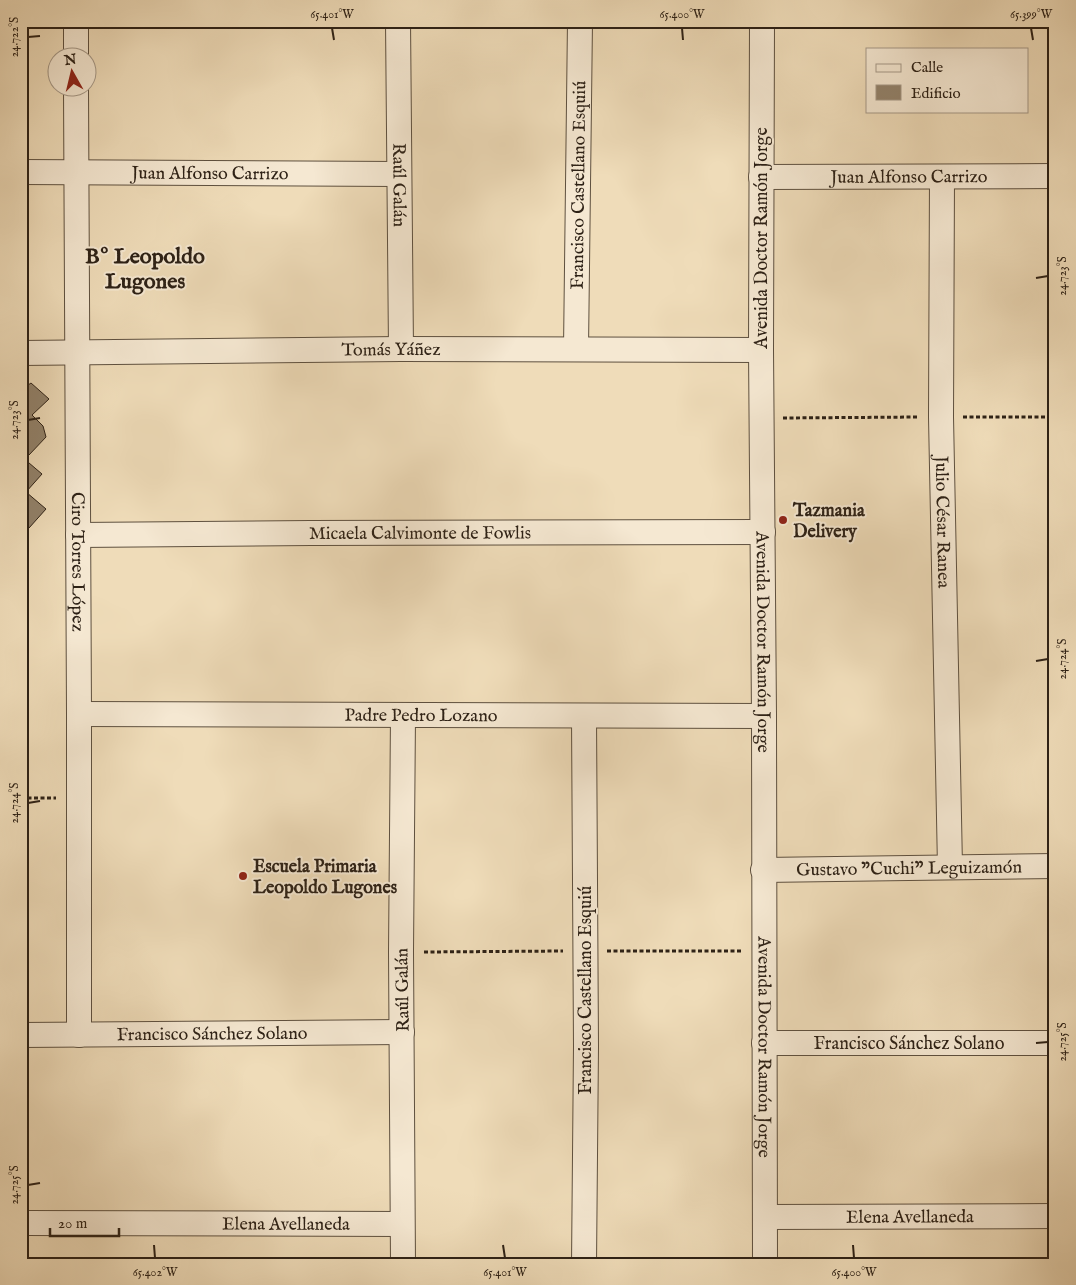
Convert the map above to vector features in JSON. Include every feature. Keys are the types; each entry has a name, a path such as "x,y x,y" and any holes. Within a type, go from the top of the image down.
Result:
{"street":[{"path":"76,21 76,48"},
{"name":"Raúl Galán","path":"398,21 401,349"},
{"name":"Francisco Castellano Esquiú","path":"576,349 580,21"},
{"name":"Avenida Doctor Ramón Jorge","path":"762,21 761,350 765,1264"},
{"name":"Ciro Torres López","path":"76,98 79,1035"},
{"name":"Juan Alfonso Carrizo","path":"21,172 398,174"},
{"name":"Juan Alfonso Carrizo","path":"761,177 1055,176"},
{"name":"Julio César Ranea","path":"942,177 941,417 950,867"},
{"name":"Tomás Yáñez","path":"21,353 401,349 761,350"},
{"name":"Micaela Calvimonte de Fowlis","path":"78,535 762,532"},
{"name":"Padre Pedro Lozano","path":"79,714 584,717 764,716"},
{"name":"Raúl Galán","path":"403,716 401,952 403,1264"},
{"name":"Francisco Castellano Esquiú","path":"584,717 584,1264"},
{"name":"Gustavo \"Cuchi\" Leguizamón","path":"763,870 1055,866"},
{"name":"Francisco Sánchez Solano","path":"21,1035 402,1032"},
{"name":"Francisco Sánchez Solano","path":"764,1043 1055,1043"},
{"name":"Elena Avellaneda","path":"764,1217 1055,1216"},
{"name":"Elena Avellaneda","path":"21,1223 402,1224"}],"path":[{"path":"762,418 1055,417"},
{"path":"21,798 79,798"}],"building":[{"path":"31,383 49,399 32,415 43,426 46,437 29,455 21,447 21,390"},
{"path":"22,457 42,474 26,492 46,509 29,528 21,521"}],"place":[{"name":"Tazmania Delivery","path":"783,520"},
{"name":"Escuela Primaria Leopoldo Lugones","path":"243,876"}],"district":[{"name":"Bº Leopoldo Lugones","path":"145,268"}]}
